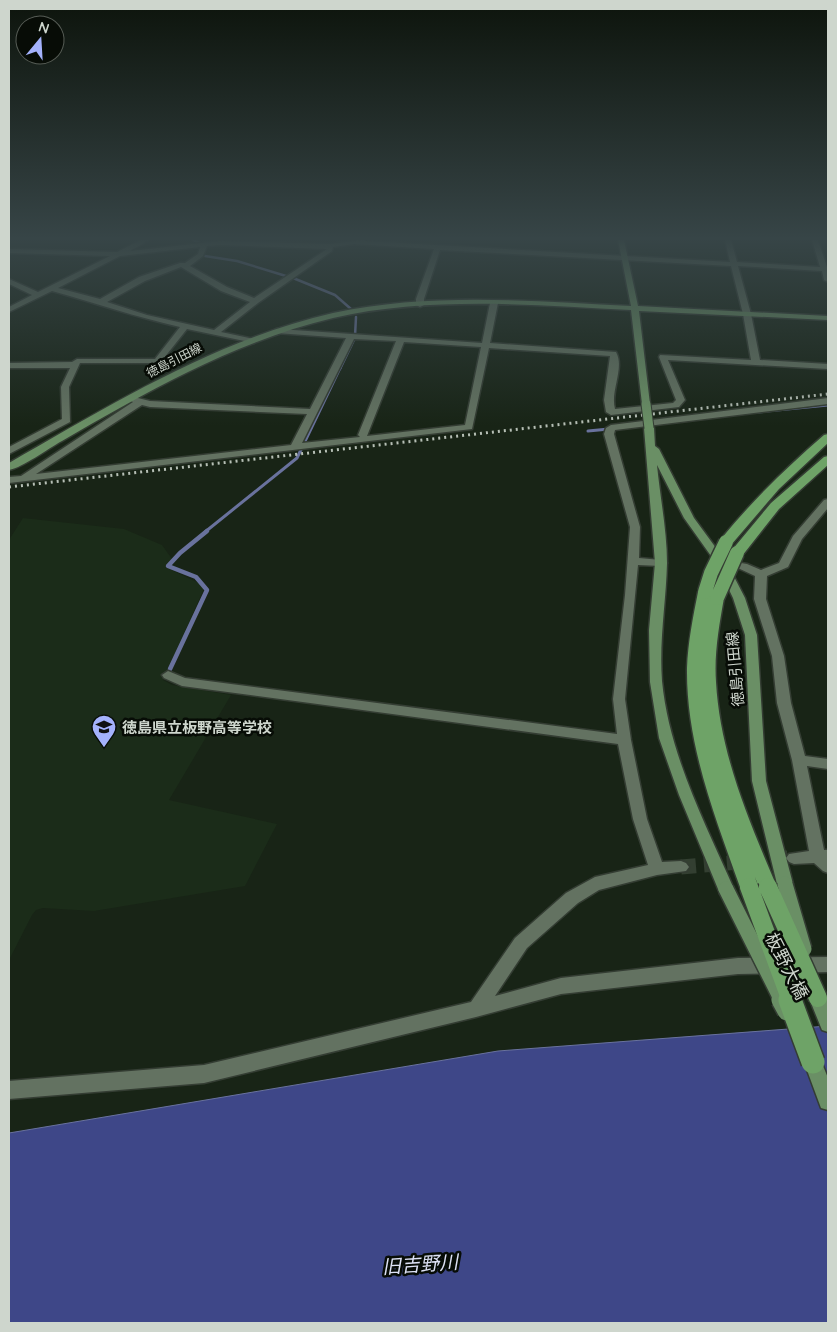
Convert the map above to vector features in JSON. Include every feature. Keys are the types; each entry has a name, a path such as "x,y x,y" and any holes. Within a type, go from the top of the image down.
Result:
{"highway":[{"path":"818,998 767,886 724,776 713,730 708,682 711,573 726,542 758,502 828,437"},
{"path":"711,595 737,552 775,506 828,459"},
{"path":"767,886 812,1062"}],"main road":[{"name":"徳島引田線","path":"634,302 649,428 660,563 655,630 656,682 666,738 686,795 726,889"},
{"name":"徳島引田線","path":"9,467 179,372 251,340 279,331 358,312 420,305 494,303 635,308"},
{"path":"635,308 828,318"},
{"name":"徳島引田線","path":"650,442 689,518 722,562 739,598 751,635 767,886"},
{"name":"板野大橋","path":"726,889 812,1062 828,1101"},
{"path":"818,998 828,1024"}],"street":[{"path":"9,310 22,302"},
{"path":"101,302 145,317 184,327 251,340"},
{"path":"216,333 255,302"},
{"path":"744,302 756,364"},
{"path":"9,480 469,427 494,303"},
{"path":"9,451 67,420 65,387 77,361 157,361 184,327"},
{"path":"279,331 350,338 613,354 615,359 608,400 611,412 676,405 681,400 663,357 828,367"},
{"path":"300,446 312,412 350,338"},
{"path":"363,434 400,341"},
{"path":"9,365 75,365"},
{"path":"130,399 150,404 312,412"},
{"path":"25,477 141,401"},
{"path":"657,869 640,819 624,740 619,699 634,561 635,527 609,434 611,428 828,401"},
{"path":"722,562 743,566 760,574 784,565 797,538 828,502"},
{"path":"634,561 660,563"},
{"path":"760,574 760,599 778,656 784,703 825,860 794,858"},
{"path":"168,675 182,682 624,740"},
{"path":"799,760 828,764"},
{"path":"476,1009 521,943 572,898 595,884 657,869 681,867"},
{"path":"9,1090 204,1074 476,1009 562,986 738,966 828,965"}],"shaded area":[{"name":"徳島県立板野高等学校","path":"23,518 124,529 162,545 172,559 165,567 203,585 203,591 163,680 172,685 231,695 169,800 277,824 245,886 94,911 43,908 36,910 9,960 9,540"}],"water":[{"name":"旧吉野川","path":"828,1026 828,1323 9,1323 9,1133 498,1051"}],"waterway":[{"path":"343,302 351,309"},
{"path":"355,336 356,317"},
{"path":"340,369 354,340"},
{"path":"205,532 297,458 340,368"},
{"path":"758,412 828,405"},
{"path":"588,431 609,429"},
{"path":"170,669 207,590 196,577 168,566 180,553 207,531"}],"tunnel":[{"path":"681,867 788,858"}],"railway":[{"path":"9,487 828,394"}],"place":[{"name":"徳島県立板野高等学校","path":"104,748"}]}
